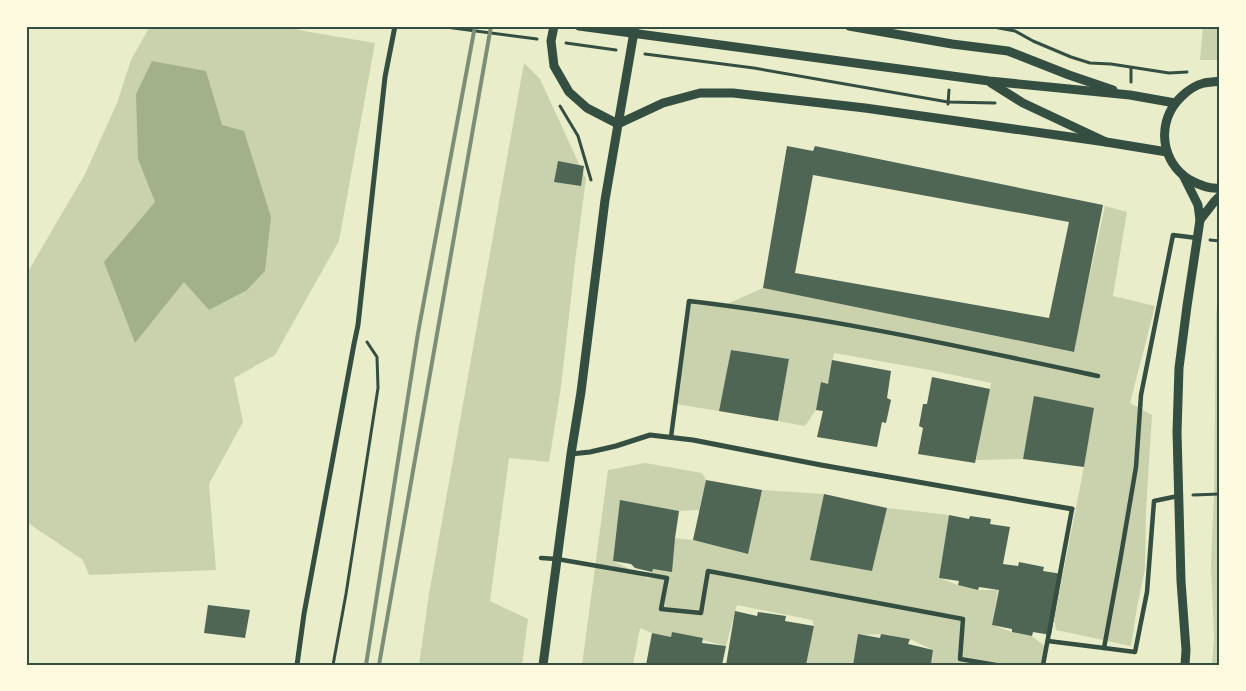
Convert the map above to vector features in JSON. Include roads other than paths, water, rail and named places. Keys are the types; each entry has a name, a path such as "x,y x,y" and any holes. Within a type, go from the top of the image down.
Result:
{"street":[{"path":"297,665 304,614 358,325 385,77 395,26"},
{"path":"554,26 551,41 554,66 569,92 587,108 618,124"},
{"path":"579,26 989,81 1130,95 1174,103"},
{"path":"543,665 581,392 605,200 635,26"},
{"path":"850,26 952,44 1008,51 1069,75 1130,95"},
{"path":"989,81 1023,103 1106,142"},
{"path":"1220,82 1203,83 1187,91 1174,103 1168,114 1165,127 1167,152 1174,166 1184,176 1197,184 1220,188"},
{"path":"618,124 664,103 700,93 733,92 865,108 1167,152"},
{"path":"1184,176 1198,205 1200,220 1178,368 1177,432 1181,581 1186,650 1185,665"},
{"path":"1200,220 1220,196"},
{"path":"1104,648 1136,468 1141,395 1173,234 1197,238"},
{"path":"671,437 689,301 748,308 921,339 1098,376"},
{"path":"571,454 616,446 650,435 671,437 1072,509 1043,665"},
{"path":"1048,641 1135,652 1147,592 1154,501 1179,496"},
{"path":"541,558 666,578 661,609 701,614 708,571 963,619 960,659 996,665"}],"railway":[{"path":"366,665 418,333 475,26"},
{"path":"379,665 491,26"}]}
